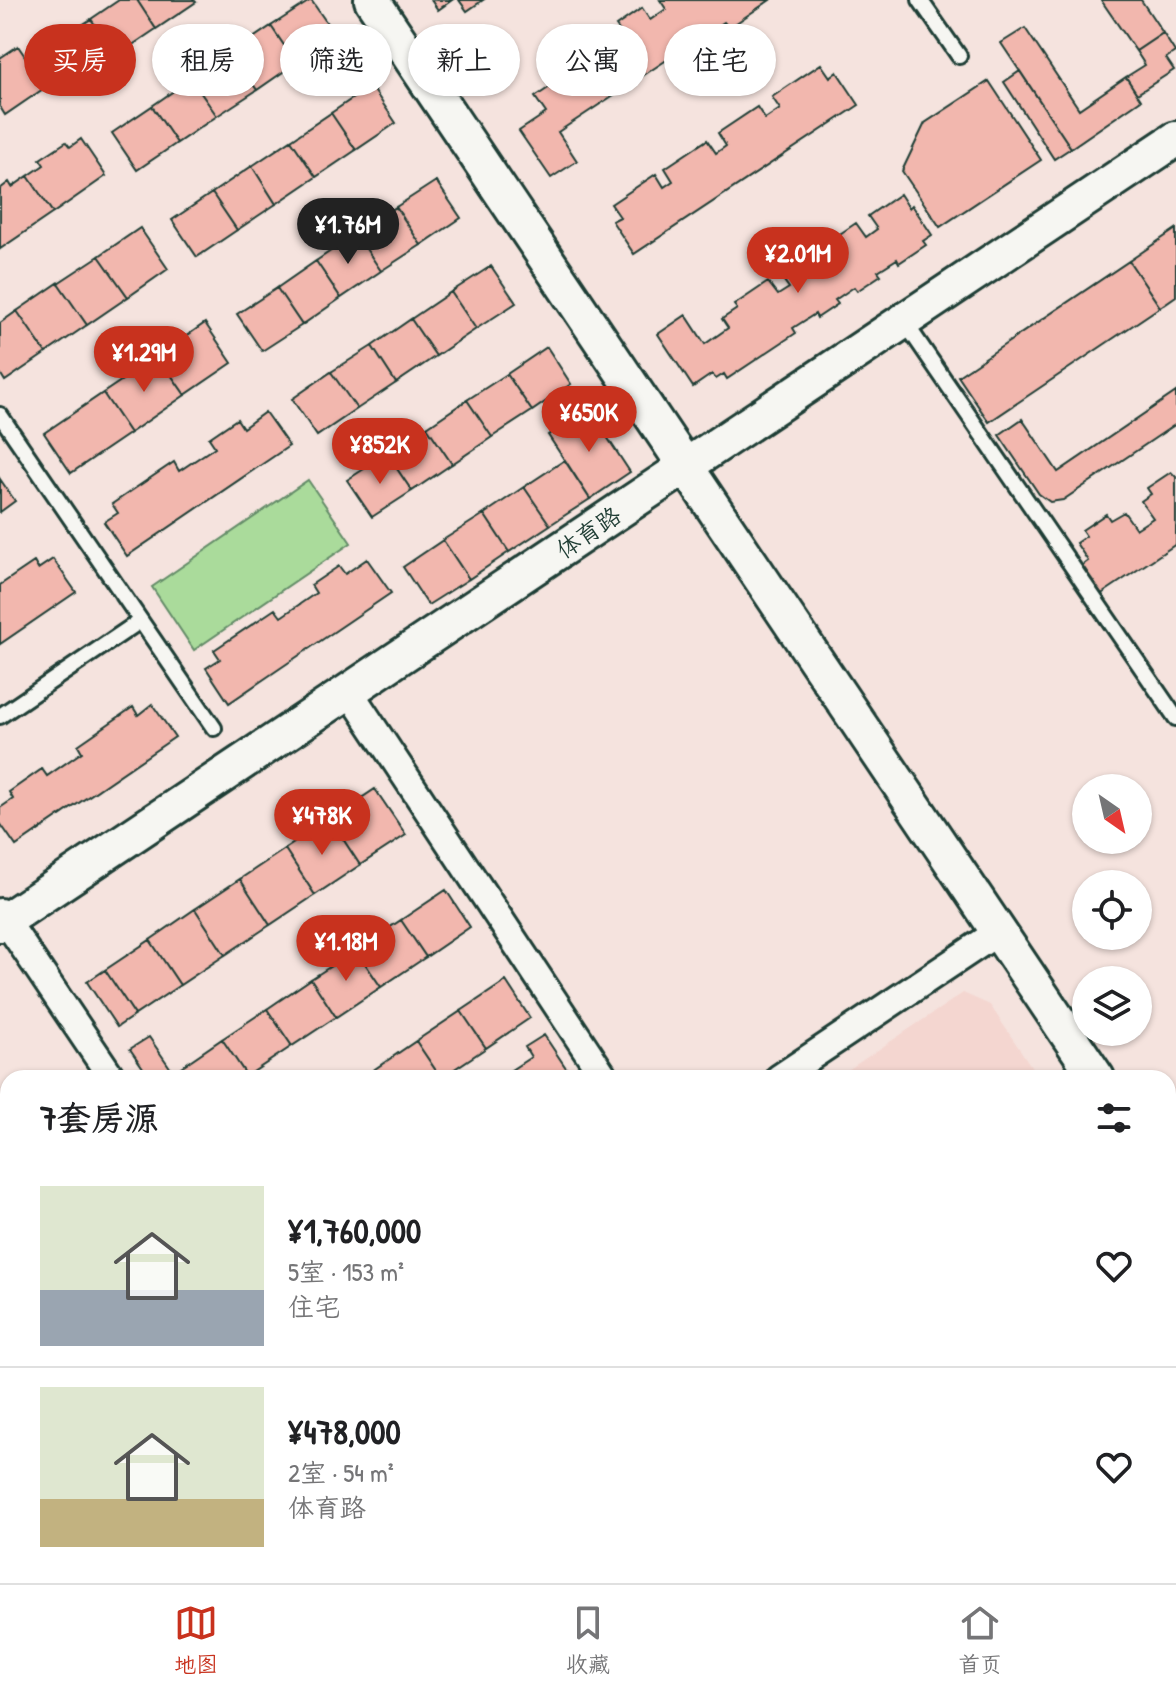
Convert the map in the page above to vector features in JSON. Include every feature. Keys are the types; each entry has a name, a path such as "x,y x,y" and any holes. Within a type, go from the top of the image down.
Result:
{"street":[{"path":"372,0 1092,1070"},
{"name":"体育路","path":"2,919 1176,139"},
{"path":"349,691 600,1070"},
{"path":"2,919 106,1070"},
{"path":"791,1070 998,932"}],"lane":[{"path":"920,0 959,56"},
{"path":"904,321 1176,718"},
{"path":"0,415 214,728"},
{"path":"0,716 140,621"}],"shaded area":[{"path":"963,993 990,1005 1034,1070 848,1070"}],"green space":[{"path":"308,480 351,543 194,650 152,587"}],"building":[{"path":"119,0 137,0 153,24 152,32 136,42 136,24 94,24 91,19"},
{"path":"137,0 196,2 163,24 153,24"},
{"path":"311,0 328,24 280,24 280,39 271,26"},
{"path":"431,0 452,0 438,10"},
{"path":"459,0 483,0 467,11"},
{"path":"660,0 770,0 735,24 664,24 664,62 648,72 648,24 619,24 642,8 650,20 666,9"},
{"path":"1101,0 1141,0 1163,33 1136,51"},
{"path":"271,26 280,39 280,74 264,85 264,31"},
{"path":"1025,28 1079,109 1126,77 1141,100 1071,148 1001,43"},
{"path":"1163,33 1175,52 1166,58 1174,70 1137,94 1126,77 1145,65 1136,51"},
{"path":"18,46 24,55 24,96 33,96 5,115 0,107 0,58"},
{"path":"821,64 830,77 837,72 859,105 634,254 612,221 620,217 611,204 656,174 664,187 673,181 665,168 707,140 716,153 726,146 718,133 757,107 765,119 780,109 772,97"},
{"path":"1020,71 1071,148 1054,159 1004,82"},
{"path":"989,81 1041,160 940,227 902,171 925,123"},
{"path":"166,96 203,96 217,116 177,143 152,106"},
{"path":"203,96 248,96 217,116"},
{"path":"356,96 378,96 396,123 356,150 331,113"},
{"path":"612,96 558,132 577,161 551,178 519,131 546,113 535,97"},
{"path":"152,106 177,143 137,170 112,133"},
{"path":"331,113 356,150 316,177 291,140"},
{"path":"81,139 106,176 53,213 28,176 44,165 40,159 66,142 70,147"},
{"path":"291,140 316,177 276,204 252,166"},
{"path":"252,166 276,204 237,230 212,193"},
{"path":"28,176 53,213 0,249 0,189 9,182 12,187"},
{"path":"436,181 461,218 421,245 396,207"},
{"path":"212,193 237,230 197,257 172,220"},
{"path":"900,194 909,208 912,205 932,235 923,241 926,245 899,263 897,259 878,271 881,275 857,291 854,287 835,300 838,304 817,318 815,314 793,328 796,333 727,379 724,374 716,379 712,374 693,387 658,334 686,315 705,344 728,328 722,319 737,309 734,305 768,282 778,295 789,288 779,274 810,254 819,268 832,259 822,246 856,223 866,237 877,229 868,216"},
{"path":"396,207 421,245 381,271 356,234"},
{"path":"140,228 168,269 128,297 99,256"},
{"path":"1176,229 1176,296 1160,307 1129,261"},
{"path":"356,234 381,271 341,298 316,261"},
{"path":"99,256 128,297 87,325 58,283"},
{"path":"316,261 341,298 302,325 277,288"},
{"path":"1129,261 1160,307 989,422 958,376"},
{"path":"491,266 516,303 476,329 451,292"},
{"path":"58,283 87,325 46,353 17,311"},
{"path":"277,288 302,325 262,351 237,314"},
{"path":"451,292 476,329 436,356 411,319"},
{"path":"17,311 46,353 5,381 0,373 0,323"},
{"path":"411,319 436,356 396,383 372,346"},
{"path":"205,323 232,363 185,395 158,356"},
{"path":"372,346 396,383 357,409 331,372"},
{"path":"547,347 571,384 532,411 507,374"},
{"path":"158,356 185,395 130,433 103,393"},
{"path":"331,372 357,409 317,436 292,399"},
{"path":"507,374 532,411 492,437 467,400"},
{"path":"1176,392 1176,424 1063,500 1050,502 1039,494 999,435 1022,419 1058,472"},
{"path":"103,393 130,433 71,473 44,433"},
{"path":"467,400 492,437 452,464 427,427"},
{"path":"588,408 630,472 590,499 548,435"},
{"path":"265,412 289,446 127,556 104,522 118,513 112,504 174,462 179,471 215,447 209,438 237,419 243,428"},
{"path":"427,427 452,464 412,491 387,454"},
{"path":"387,454 412,491 372,517 347,480"},
{"path":"565,460 590,499 550,525 524,487"},
{"path":"1171,472 1176,477 1176,544 1097,597 1077,569 1088,561 1076,543 1086,536 1082,530 1106,514 1110,520 1124,512 1136,529 1153,518 1141,501 1151,494 1147,488"},
{"path":"0,479 15,501 0,512"},
{"path":"524,487 550,525 509,552 484,514"},
{"path":"484,514 509,552 469,579 443,540"},
{"path":"443,540 469,579 428,605 403,567"},
{"path":"53,559 76,592 0,644 0,585 34,562 38,569"},
{"path":"367,559 391,593 229,703 206,668 220,659 214,650 275,609 281,617 316,593 311,585 339,566 345,574"},
{"path":"152,704 175,737 16,846 0,823 0,808 13,799 9,792 42,769 47,776 82,752 78,745 133,707 138,715"},
{"path":"375,789 406,835 360,865 330,819"},
{"path":"330,819 360,865 315,895 285,849"},
{"path":"285,849 315,895 270,925 240,879"},
{"path":"240,879 270,925 225,955 195,909"},
{"path":"446,890 470,927 426,957 401,920"},
{"path":"195,909 225,955 180,985 150,940"},
{"path":"401,920 426,957 381,987 356,950"},
{"path":"150,940 180,985 135,1015 105,970"},
{"path":"356,950 381,987 336,1017 311,979"},
{"path":"105,970 135,1015 117,1027 87,982"},
{"path":"311,979 336,1017 292,1046 267,1009"},
{"path":"506,981 530,1018 486,1048 461,1011"},
{"path":"267,1009 292,1046 256,1070 243,1070 222,1039"},
{"path":"461,1011 486,1048 453,1070 436,1070 416,1041"},
{"path":"544,1035 567,1070 511,1070 531,1057 525,1047"},
{"path":"149,1037 172,1070 144,1070 130,1049"},
{"path":"222,1039 243,1070 179,1070"},
{"path":"416,1041 436,1070 373,1070"}]}
